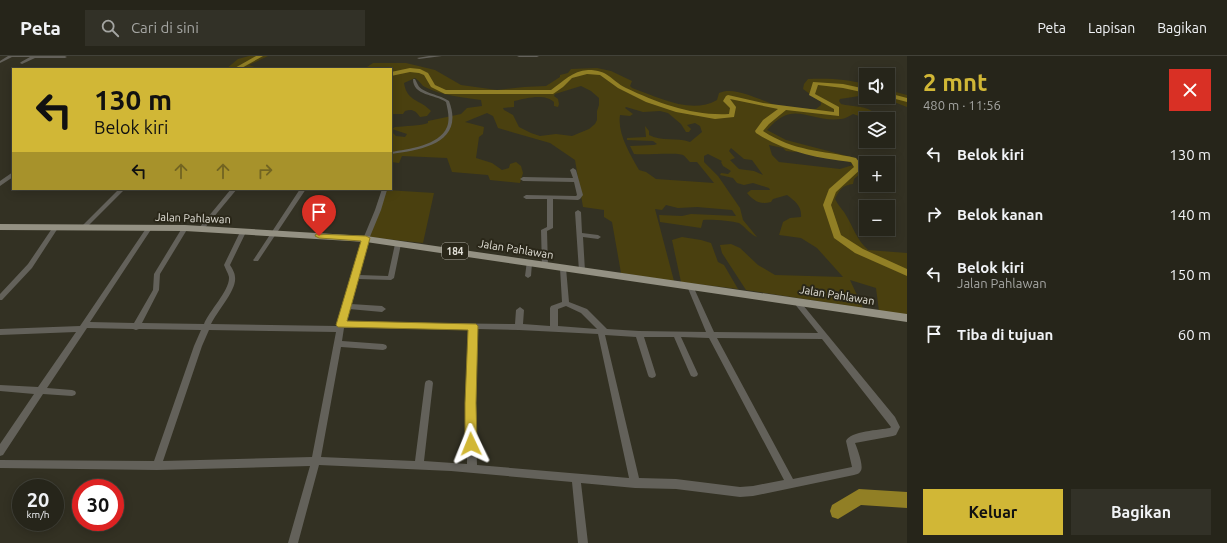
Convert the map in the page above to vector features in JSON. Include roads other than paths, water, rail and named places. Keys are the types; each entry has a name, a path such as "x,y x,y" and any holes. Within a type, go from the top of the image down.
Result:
{"main road":[{"name":"Jalan Pahlawan","path":"0,228 185,228 366,238 398,244 446,249 546,266 907,318"}],"street":[{"path":"0,62 11,56 65,57"},
{"path":"22,63 35,56"},
{"path":"419,64 419,57 440,56"},
{"path":"520,57 537,56"},
{"path":"392,153 430,145 440,140 450,124 451,116 448,102 442,98 418,90 414,86 414,80"},
{"path":"526,196 578,198 580,195 573,170"},
{"path":"0,184 12,175"},
{"path":"524,179 576,180"},
{"path":"84,227 121,190"},
{"path":"201,229 233,190"},
{"path":"256,260 302,190"},
{"path":"293,543 316,460 337,344 346,306 366,238 378,210 384,190"},
{"path":"546,266 544,230 550,228 550,198"},
{"path":"578,212 582,271"},
{"path":"0,298 30,266 55,228"},
{"path":"0,452 149,228"},
{"path":"136,327 156,290 157,274 185,228"},
{"path":"157,466 205,327 228,292 232,277 227,265 242,232"},
{"path":"580,234 598,237"},
{"path":"354,277 391,278 398,244"},
{"path":"528,276 529,263"},
{"path":"563,268 566,303"},
{"path":"690,286 711,334 791,484"},
{"path":"0,464 157,466 316,460 472,468 635,483 676,484 740,492 753,492 851,472 857,469 857,465 850,441 855,438 893,432 896,427 892,420 796,301"},
{"path":"554,328 554,308 566,303 584,311 603,332 635,483"},
{"path":"346,306 382,310"},
{"path":"519,326 520,310"},
{"path":"472,468 470,403 473,326"},
{"path":"0,332 83,327 519,326 638,334 824,336"},
{"path":"638,334 652,375"},
{"path":"676,334 694,374"},
{"path":"337,344 383,346"},
{"path":"419,465 429,383"},
{"path":"0,388 72,393"},
{"path":"576,478 584,543"}],"waterway":[{"path":"238,68 260,56"},
{"path":"392,74 410,70 420,71 426,74 433,86 445,92 483,93 553,92 570,77 587,72 602,73 620,87 648,101 678,111 715,117 732,116 733,107 726,101 728,97 763,105 837,115 837,108 812,95 815,83 859,89"},
{"path":"895,97 907,100"},
{"path":"784,108 766,122 759,131 769,138 792,148 829,157 853,160 859,167 832,191 827,205 837,236 859,251 907,273"},
{"path":"838,511 859,497 907,500"}]}
